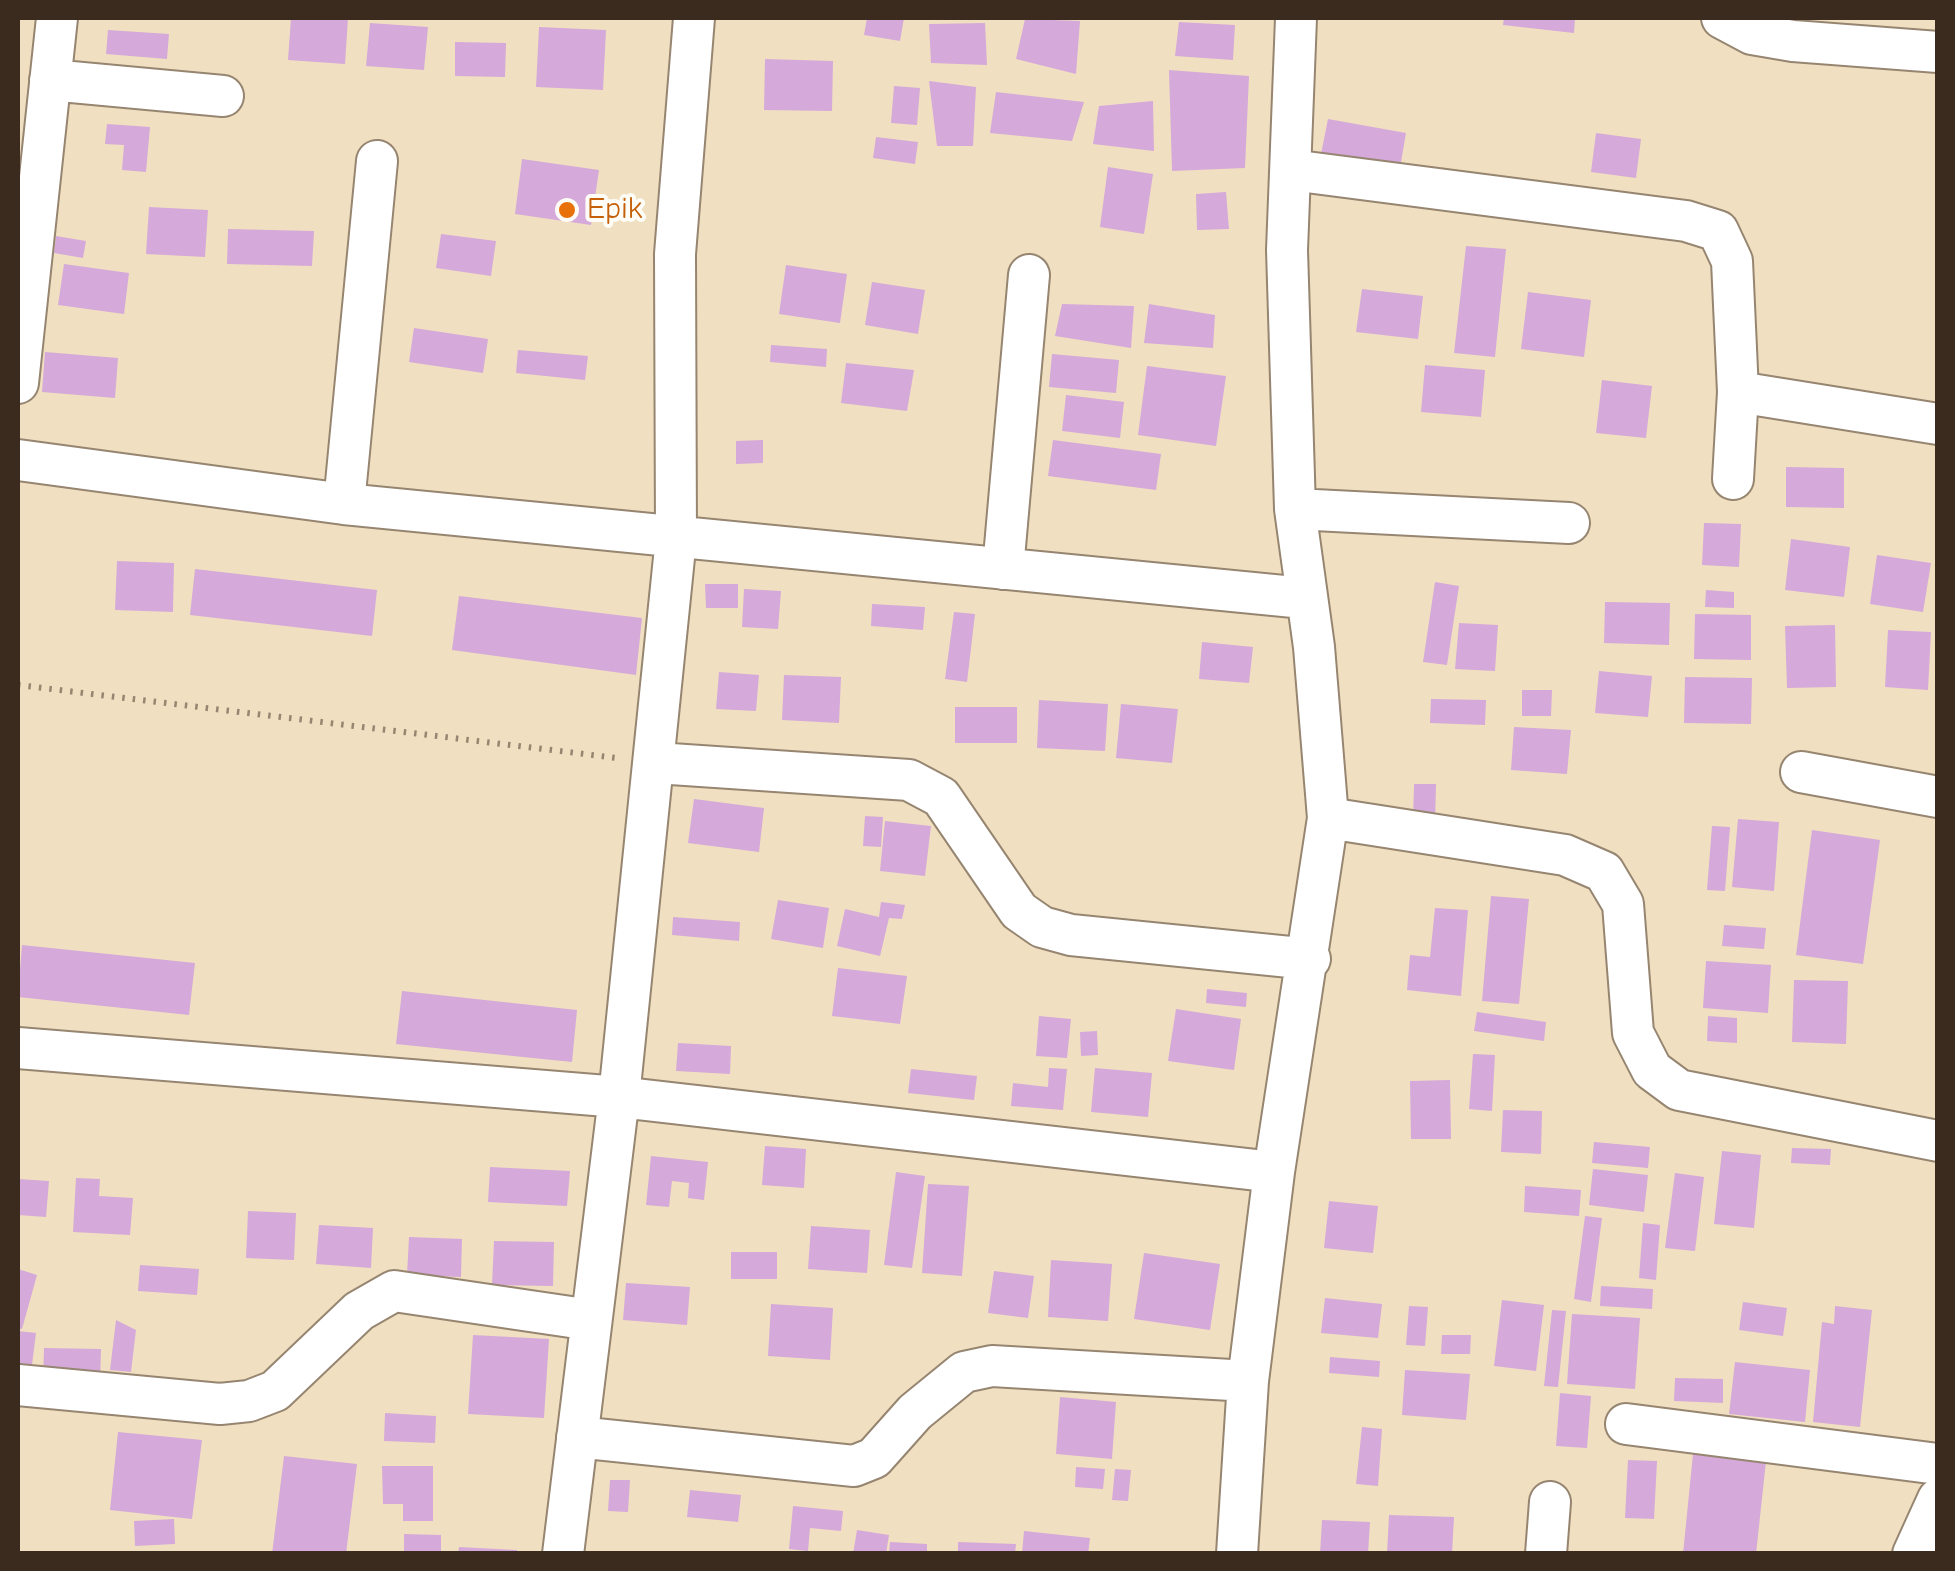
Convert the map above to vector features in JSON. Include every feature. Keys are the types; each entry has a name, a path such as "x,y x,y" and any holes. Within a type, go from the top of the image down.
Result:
{"street":[{"path":"18,382 27,203 50,80 57,18"},
{"path":"563,1554 619,1097 676,538 674,271 694,18"},
{"path":"1236,1554 1248,1381 1274,1172 1310,959 1328,818 1314,647 1304,598 1295,509 1287,250 1296,18"},
{"path":"1722,18 1752,34 1793,42 1938,52"},
{"path":"50,80 223,96"},
{"path":"344,504 376,161"},
{"path":"1291,170 1686,220 1718,231 1732,261 1738,392 1733,479"},
{"path":"1003,569 1030,275"},
{"path":"1738,392 1938,424"},
{"path":"18,460 344,504 1304,598"},
{"path":"1295,509 1570,523"},
{"path":"656,762 909,780 941,797 1019,910 1042,927 1071,935 1310,959"},
{"path":"1801,772 1938,796"},
{"path":"1328,818 1565,855 1604,872 1623,904 1633,1033 1652,1070 1679,1090 1938,1141"},
{"path":"18,1048 619,1097 1274,1172"},
{"path":"18,1385 220,1404 250,1401 275,1391 359,1311 394,1291 591,1320"},
{"path":"578,1437 854,1466 874,1458 916,1412 964,1372 992,1366 1248,1381"},
{"path":"1626,1424 1938,1464"},
{"path":"1913,1554 1937,1501"},
{"path":"1546,1554 1550,1502"}],"path":[{"path":"18,685 656,762"}],"building":[{"path":"291,18 348,18 345,64 288,60"},
{"path":"867,18 904,18 900,41 864,35"},
{"path":"1504,18 1575,18 1574,33 1503,25"},
{"path":"1025,19 1080,21 1076,74 1016,59"},
{"path":"1179,22 1235,25 1233,60 1175,56"},
{"path":"370,23 428,27 424,70 366,66"},
{"path":"985,23 987,65 931,63 929,24"},
{"path":"539,27 606,30 603,90 536,87"},
{"path":"108,30 169,34 167,59 106,54"},
{"path":"455,42 506,43 505,77 455,76"},
{"path":"765,59 833,61 832,111 764,110"},
{"path":"1169,70 1249,76 1245,168 1172,171"},
{"path":"929,81 976,87 973,146 937,146"},
{"path":"894,86 920,88 917,125 891,123"},
{"path":"996,92 1084,102 1072,141 990,133"},
{"path":"1153,101 1154,151 1093,144 1099,106"},
{"path":"1328,119 1406,133 1400,168 1321,154"},
{"path":"107,124 150,127 146,172 122,170 124,145 105,144"},
{"path":"1596,133 1641,139 1636,178 1591,172"},
{"path":"876,137 918,142 915,164 873,158"},
{"path":"522,159 599,170 591,225 515,214"},
{"path":"1108,167 1153,174 1144,234 1100,227"},
{"path":"1226,192 1229,229 1197,230 1196,194"},
{"path":"149,207 208,210 205,257 146,254"},
{"path":"228,229 314,231 312,266 227,264"},
{"path":"441,234 496,241 491,276 436,268"},
{"path":"56,236 86,241 83,258 54,253"},
{"path":"1466,246 1506,249 1495,357 1454,353"},
{"path":"64,264 129,273 124,314 58,305"},
{"path":"786,265 847,274 840,323 779,314"},
{"path":"872,282 925,290 918,334 865,325"},
{"path":"1362,289 1423,296 1418,339 1356,332"},
{"path":"1528,292 1591,300 1584,357 1521,349"},
{"path":"1062,304 1134,306 1131,348 1055,336"},
{"path":"1149,304 1215,315 1213,348 1144,343"},
{"path":"414,328 488,339 483,373 409,362"},
{"path":"771,345 827,349 826,367 770,362"},
{"path":"518,350 588,356 585,380 516,373"},
{"path":"45,352 118,358 115,398 42,392"},
{"path":"1052,354 1119,360 1116,393 1049,387"},
{"path":"846,363 914,370 907,411 841,403"},
{"path":"1425,365 1485,370 1481,417 1421,412"},
{"path":"1147,366 1226,376 1216,446 1138,435"},
{"path":"1602,380 1652,386 1646,438 1596,433"},
{"path":"1066,395 1124,402 1120,438 1062,431"},
{"path":"763,440 763,463 736,464 736,441"},
{"path":"1053,440 1161,454 1156,490 1048,476"},
{"path":"1786,467 1844,468 1844,508 1786,507"},
{"path":"1704,523 1741,524 1739,567 1702,565"},
{"path":"1791,539 1850,547 1844,597 1785,590"},
{"path":"1877,555 1931,563 1923,612 1870,604"},
{"path":"117,561 174,563 173,612 115,610"},
{"path":"195,569 377,590 372,636 190,615"},
{"path":"1435,582 1459,586 1447,665 1423,662"},
{"path":"705,584 738,584 738,608 706,608"},
{"path":"744,589 781,591 778,629 742,627"},
{"path":"1706,590 1734,592 1734,608 1705,607"},
{"path":"459,596 642,618 636,675 452,650"},
{"path":"1605,602 1670,603 1669,645 1604,643"},
{"path":"872,604 925,607 923,630 871,626"},
{"path":"954,612 975,614 967,682 945,679"},
{"path":"1695,614 1751,615 1751,660 1694,659"},
{"path":"1459,623 1498,625 1495,671 1455,669"},
{"path":"1835,625 1836,687 1787,688 1785,626"},
{"path":"1888,630 1931,632 1928,690 1885,687"},
{"path":"1202,642 1253,647 1249,683 1199,679"},
{"path":"1599,671 1652,676 1648,717 1595,713"},
{"path":"719,672 759,675 756,711 716,709"},
{"path":"784,675 841,677 839,723 782,720"},
{"path":"1685,677 1752,678 1751,724 1684,723"},
{"path":"1522,690 1552,690 1551,716 1522,716"},
{"path":"1431,699 1486,700 1485,725 1430,723"},
{"path":"1039,700 1108,704 1105,751 1037,748"},
{"path":"1121,704 1178,709 1172,763 1116,758"},
{"path":"955,707 1017,707 1017,743 955,743"},
{"path":"1514,727 1571,730 1567,774 1511,770"},
{"path":"1414,784 1436,784 1435,822 1413,822"},
{"path":"694,799 764,808 759,852 688,843"},
{"path":"865,816 883,817 881,847 863,846"},
{"path":"1738,819 1779,822 1774,891 1732,887"},
{"path":"885,821 931,826 925,876 880,871"},
{"path":"1712,826 1730,827 1725,891 1707,890"},
{"path":"1812,830 1880,840 1863,964 1796,955"},
{"path":"1491,896 1529,899 1519,1004 1482,1001"},
{"path":"778,900 829,908 823,948 771,939"},
{"path":"881,902 905,905 902,919 889,918 880,956 837,946 845,909 879,917"},
{"path":"1435,908 1468,910 1461,996 1407,990 1410,955 1430,957"},
{"path":"673,917 740,922 739,941 672,935"},
{"path":"1724,925 1766,928 1764,949 1722,946"},
{"path":"22,945 195,963 189,1015 18,997"},
{"path":"1706,961 1771,965 1768,1013 1703,1008"},
{"path":"838,968 907,976 900,1024 832,1016"},
{"path":"1794,980 1848,981 1846,1044 1792,1042"},
{"path":"1207,989 1247,993 1246,1007 1206,1003"},
{"path":"402,991 577,1010 572,1062 396,1044"},
{"path":"1176,1009 1241,1019 1234,1070 1168,1061"},
{"path":"1477,1012 1546,1022 1544,1041 1474,1031"},
{"path":"1039,1016 1071,1019 1067,1058 1036,1056"},
{"path":"1708,1016 1737,1018 1737,1043 1707,1041"},
{"path":"1097,1031 1098,1055 1081,1056 1080,1032"},
{"path":"678,1043 731,1046 730,1074 676,1071"},
{"path":"1473,1054 1495,1055 1492,1111 1469,1109"},
{"path":"1049,1068 1067,1069 1063,1110 1011,1106 1013,1083 1048,1087"},
{"path":"1095,1068 1152,1073 1148,1117 1091,1112"},
{"path":"911,1069 977,1076 974,1100 908,1093"},
{"path":"1450,1080 1451,1139 1411,1139 1410,1081"},
{"path":"1503,1110 1542,1111 1541,1154 1501,1152"},
{"path":"1594,1142 1650,1147 1648,1168 1592,1163"},
{"path":"765,1146 806,1149 804,1188 762,1185"},
{"path":"1792,1148 1831,1149 1830,1165 1791,1163"},
{"path":"1722,1151 1761,1155 1754,1228 1714,1224"},
{"path":"651,1156 708,1162 704,1200 688,1198 689,1183 672,1181 669,1207 646,1205"},
{"path":"490,1167 570,1171 567,1206 488,1202"},
{"path":"1593,1169 1648,1175 1644,1212 1589,1205"},
{"path":"896,1172 925,1176 912,1268 884,1265"},
{"path":"1675,1173 1704,1177 1695,1251 1665,1248"},
{"path":"76,1178 100,1179 99,1196 133,1198 130,1235 73,1232"},
{"path":"18,1179 49,1181 46,1217 18,1215"},
{"path":"928,1184 969,1186 962,1276 922,1273"},
{"path":"1525,1186 1581,1190 1579,1216 1524,1212"},
{"path":"1329,1201 1378,1206 1373,1253 1324,1248"},
{"path":"248,1211 296,1213 294,1260 246,1258"},
{"path":"1585,1216 1602,1218 1591,1302 1574,1299"},
{"path":"1643,1223 1660,1225 1656,1280 1639,1278"},
{"path":"319,1225 373,1228 371,1268 316,1264"},
{"path":"811,1226 870,1230 867,1273 808,1269"},
{"path":"409,1237 462,1239 461,1277 407,1275"},
{"path":"494,1241 554,1242 553,1286 492,1285"},
{"path":"731,1252 777,1252 777,1279 731,1279"},
{"path":"1144,1253 1220,1264 1210,1330 1134,1319"},
{"path":"1051,1260 1112,1264 1108,1321 1048,1317"},
{"path":"140,1265 199,1269 197,1295 138,1291"},
{"path":"18,1269 37,1275 22,1329 18,1328"},
{"path":"994,1271 1034,1276 1028,1318 988,1313"},
{"path":"626,1283 690,1287 687,1325 623,1320"},
{"path":"1601,1286 1653,1289 1652,1309 1600,1306"},
{"path":"1325,1298 1382,1304 1378,1338 1321,1333"},
{"path":"1502,1300 1544,1305 1536,1371 1494,1366"},
{"path":"1743,1302 1787,1308 1783,1336 1739,1330"},
{"path":"771,1304 833,1308 830,1360 768,1356"},
{"path":"1409,1306 1428,1307 1425,1346 1406,1345"},
{"path":"1835,1306 1872,1310 1860,1427 1813,1422 1822,1322 1834,1324"},
{"path":"1552,1310 1566,1311 1558,1387 1544,1386"},
{"path":"1572,1314 1640,1318 1635,1389 1567,1384"},
{"path":"116,1320 136,1330 131,1372 110,1370"},
{"path":"18,1331 36,1333 31,1373 18,1371"},
{"path":"473,1335 549,1339 544,1418 468,1414"},
{"path":"1442,1335 1471,1335 1470,1354 1441,1354"},
{"path":"44,1348 101,1349 100,1382 43,1381"},
{"path":"1330,1357 1380,1361 1379,1377 1329,1373"},
{"path":"1735,1362 1810,1370 1805,1422 1729,1414"},
{"path":"1405,1370 1470,1374 1466,1420 1402,1415"},
{"path":"1675,1378 1723,1379 1723,1403 1674,1401"},
{"path":"1560,1393 1591,1396 1587,1448 1556,1446"},
{"path":"1060,1397 1116,1402 1112,1459 1056,1454"},
{"path":"385,1413 436,1416 435,1443 384,1441"},
{"path":"1362,1427 1382,1429 1378,1486 1356,1484"},
{"path":"118,1432 202,1440 192,1519 110,1510"},
{"path":"1693,1454 1766,1461 1756,1554 1683,1554"},
{"path":"284,1456 357,1464 346,1554 272,1554"},
{"path":"1628,1460 1657,1461 1654,1519 1625,1518"},
{"path":"382,1466 433,1466 433,1521 403,1521 403,1504 383,1504"},
{"path":"1076,1467 1105,1469 1103,1489 1075,1487"},
{"path":"1115,1469 1131,1470 1128,1501 1112,1500"},
{"path":"610,1480 630,1480 628,1512 608,1511"},
{"path":"690,1490 741,1495 738,1522 687,1517"},
{"path":"793,1506 843,1511 841,1531 810,1528 808,1551 789,1549"},
{"path":"1389,1515 1454,1517 1452,1554 1387,1554"},
{"path":"174,1519 175,1544 135,1546 134,1521"},
{"path":"1322,1520 1370,1522 1368,1554 1320,1554"},
{"path":"857,1530 889,1535 886,1554 853,1554"},
{"path":"1024,1531 1090,1538 1088,1554 1022,1554"},
{"path":"404,1534 441,1535 441,1554 404,1554"},
{"path":"890,1542 927,1544 927,1554 889,1554"},
{"path":"958,1542 1016,1544 1015,1554 958,1554"},
{"path":"459,1547 517,1550 517,1554 458,1554"}],"place":[{"name":"Epik","path":"567,210"}]}
